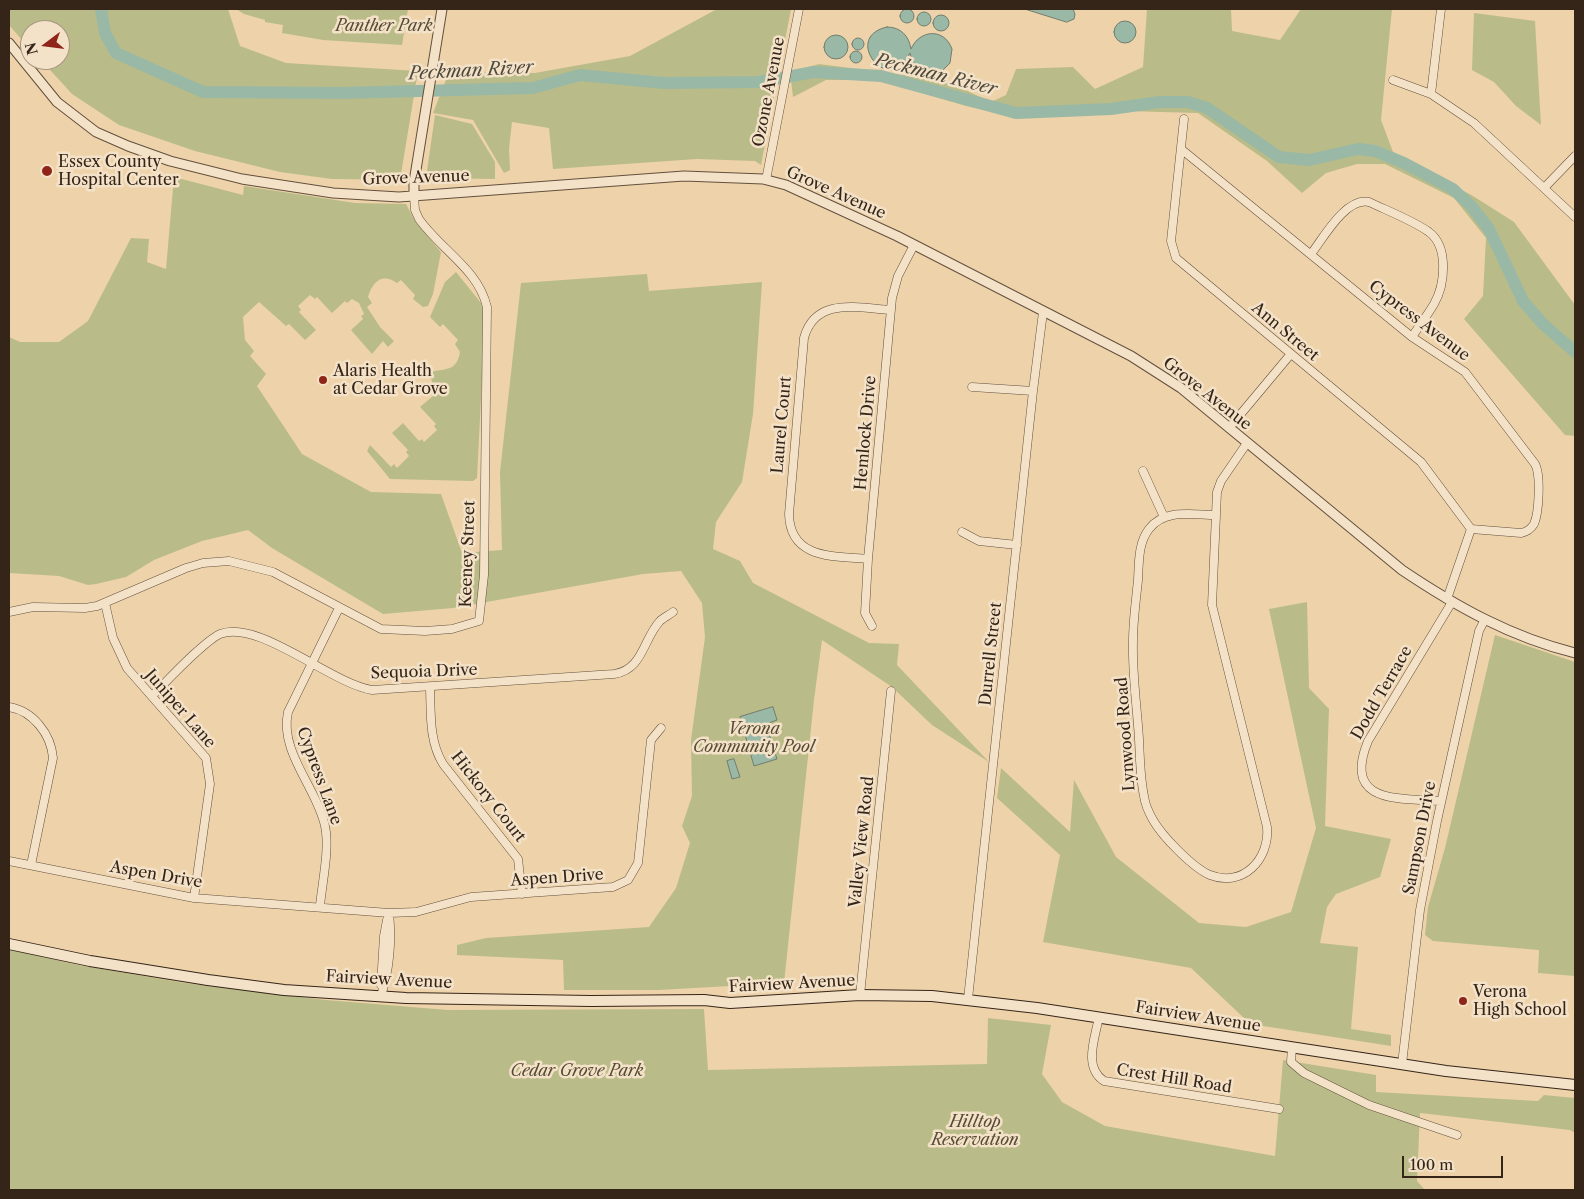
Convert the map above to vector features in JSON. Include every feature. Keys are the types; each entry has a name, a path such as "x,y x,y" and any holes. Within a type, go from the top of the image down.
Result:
{"main road":[{"name":"Fairview Avenue","path":"9,944 90,961 208,980 284,990 381,996 582,1001 704,1000 730,1003 860,995 932,996 968,999 1402,1064 1521,1080 1575,1085"}],"street":[{"path":"414,196 414,182 442,9"},
{"name":"Ozone Avenue","path":"766,180 799,9"},
{"path":"1431,94 1441,9"},
{"name":"Grove Avenue","path":"9,43 57,102 96,132 170,161 242,179 333,193 414,196 684,176 766,180 813,197 914,245 1131,356 1181,388 1402,570 1484,621 1522,637 1575,653"},
{"path":"1393,80 1431,94 1474,123 1575,218"},
{"name":"Ann Street","path":"1184,119 1171,241 1174,255 1179,262 1421,462 1471,529"},
{"name":"Cypress Avenue","path":"1181,149 1412,337 1465,372 1537,469 1539,477 1536,512 1531,528 1521,533 1471,529"},
{"path":"1544,188 1575,156"},
{"name":"Keeney Street","path":"9,612 33,607 85,608 105,603 186,568 203,563 228,561 273,572 381,629 425,631 452,629 479,621 484,574 487,307 483,292 474,278 420,219 415,210 414,196"},
{"path":"1311,254 1347,208 1359,202 1370,202 1428,231 1438,244 1442,255 1440,288 1434,303 1412,337"},
{"name":"Hemlock Drive","path":"872,626 865,613 868,559 891,310 895,284 914,245"},
{"name":"Laurel Court","path":"868,559 822,555 811,552 797,541 790,526 789,514 804,338 811,321 820,313 831,308 842,306 891,310"},
{"name":"Durrell Street","path":"968,999 1043,312"},
{"path":"1229,428 1290,355"},
{"path":"972,387 1033,391"},
{"name":"Lynwood Road","path":"1164,518 1149,528 1141,544 1133,641 1144,796 1153,820 1164,836 1204,872 1217,877 1228,878 1244,874 1256,866 1265,851 1267,833 1212,605 1217,492 1221,481 1247,443"},
{"path":"1143,471 1164,518 1177,514 1216,516"},
{"path":"1450,601 1471,529"},
{"path":"962,532 979,541 1017,545"},
{"name":"Dodd Terrace","path":"1441,801 1376,794 1367,788 1362,777 1364,754 1368,740 1450,601"},
{"name":"Juniper Lane","path":"105,603 119,654 127,668 206,758 210,771 210,784 194,898"},
{"name":"Cypress Lane","path":"320,906 325,827 289,740 286,726 288,712 340,608"},
{"name":"Sequoia Drive","path":"152,696 206,644 220,634 235,632 249,633 265,638 311,664 366,689 430,688 622,672 636,662 660,621 673,612"},
{"name":"Sampson Drive","path":"1402,1064 1420,910 1441,801 1479,631 1484,621"},
{"name":"Hickory Court","path":"430,688 432,732 437,752 443,764 518,859 522,894"},
{"name":"Valley View Road","path":"860,995 891,691"},
{"path":"9,707 19,709 31,716 48,737 52,747 53,758 32,865"},
{"name":"Aspen Drive","path":"9,861 194,898 320,906 389,913 416,912 471,897 613,888 631,876 638,863 651,740 661,728"},
{"path":"381,996 384,936 389,913"},
{"name":"Crest Hill Road","path":"1098,1017 1092,1060 1095,1072 1104,1081 1279,1109"},
{"path":"1292,1047 1291,1062 1304,1073 1369,1105 1457,1135"}],"green space":[{"path":"9,9 228,9 240,46 286,63 418,71 400,180 332,179 280,172 195,151 119,125 72,94 50,70 70,70 70,20 20,20 20,38 9,25"},
{"name":"Panther Park","path":"236,9 408,9 402,45 323,40 282,33 283,25 265,22 265,20 244,14"},
{"path":"717,9 791,9 761,165 755,161 697,159 553,169 549,128 512,122 509,149 510,170 504,173 473,120 433,113 449,72 535,73 630,56"},
{"path":"1147,9 1231,9 1232,31 1280,40 1301,9 1392,9 1381,120 1393,152 1473,196 1514,222 1575,305 1575,436 1565,435 1464,319 1483,296 1486,238 1454,198 1385,164 1357,164 1326,173 1302,193 1267,161 1198,113 1124,111 1010,116 966,106 878,80 826,80 793,97 790,72 819,64 944,80 991,102 1006,95 1016,69 1073,67 1095,89 1143,67"},
{"path":"1474,13 1535,21 1541,125 1516,106 1494,82 1472,70"},
{"path":"435,115 472,124 495,162 495,179 426,178"},
{"name":"Verona Community Pool","path":"174,177 243,195 244,186 355,203 406,204 415,221 441,252 433,294 428,306 423,307 413,299 415,295 401,280 397,283 392,280 383,279 375,283 368,297 372,303 367,307 380,327 394,341 388,347 383,341 372,354 351,330 363,319 361,316 364,314 359,303 352,299 347,303 345,301 332,313 317,297 315,299 310,295 298,306 301,310 299,312 316,330 305,340 289,324 286,326 259,302 243,317 245,340 254,351 250,356 266,374 257,386 302,454 371,492 441,494 462,553 502,550 500,472 521,283 647,274 649,291 762,282 753,414 742,482 716,522 713,549 740,561 753,583 869,643 899,644 897,665 989,762 932,725 892,687 822,640 784,983 659,990 564,990 563,960 457,955 457,945 486,938 649,927 676,888 690,843 682,826 692,796 691,740 705,637 702,603 681,571 643,574 453,608 383,614 272,548 248,530 202,541 154,560 126,577 96,584 88,585 59,576 9,573 9,337 20,342 59,342 88,321 131,238 149,239 147,262 166,269"},
{"path":"456,272 481,303 485,318 477,478 473,481 390,479 367,451 370,445 391,467 394,464 397,468 409,456 406,452 408,450 392,433 403,423 419,441 422,439 424,442 437,430 434,426 436,424 420,407 433,396 431,393 435,389 431,379 423,376 455,365 460,352 455,344 458,340 443,324 440,327 430,317 445,282"},
{"path":"1307,602 1309,688 1329,709 1325,826 1391,839 1380,877 1336,894 1327,907 1320,943 1358,947 1351,1029 1391,1035 1391,1046 1244,1023 1244,1018 1191,968 1043,942 1060,855 997,798 1001,768 1070,832 1074,780 1116,857 1199,923 1246,927 1291,912 1316,828 1269,609"},
{"path":"1495,635 1575,662 1575,976 1538,973 1539,950 1433,941 1425,935 1428,907 1445,848"},
{"path":"9,949 78,965 185,983 326,1000 448,1010 704,1009 708,1070 987,1064 988,1018 1051,1025 1042,1074 1062,1102 1105,1126 1275,1156 1283,1060 1376,1075 1376,1092 1538,1101 1544,1095 1575,1098 1575,1133 1570,1130 1420,1113 1417,1181 1425,1190 9,1190"}],"shaded area":[{"path":"904,9 910,9 914,16 910,23 904,23 900,19 900,13"},
{"path":"1025,9 1073,9 1075,14 1074,19 1067,22"},
{"path":"921,12 927,12 931,19 927,26 921,26 917,22 917,16"},
{"path":"938,15 944,15 949,20 947,29 938,31 933,26 933,20"},
{"path":"1125,21 1133,24 1136,32 1133,40 1125,43 1117,40 1114,32 1117,24"},
{"path":"887,27 892,27 904,33 911,49 925,35 938,34 948,42 952,49 950,63 940,73 925,74 914,66 910,53 902,65 892,70 882,68 874,61 869,52 868,42 874,33"},
{"path":"836,35 841,36 847,42 847,52 841,58 836,59 831,58 825,52 824,47 825,42 831,36"},
{"path":"858,38 864,44 858,50 852,44"},
{"path":"854,51 858,51 862,57 858,63 854,63 850,59 850,55"},
{"path":"773,707 777,720 766,724 777,759 754,766 740,717"},
{"path":"734,759 740,777 732,779 727,761"}],"waterway":[{"name":"Peckman River","path":"101,9 105,33 116,53 203,92 342,93 533,88 580,75 664,83 759,82 814,72 881,76 1016,113 1111,109 1159,102 1188,102 1207,108 1279,157 1309,160 1358,149 1375,151 1404,163 1453,189 1472,207 1489,229 1523,301 1543,324 1575,352"}],"place":[{"name":"Essex County Hospital Center","path":"47,171"},
{"name":"Alaris Health at Cedar Grove","path":"323,380"},
{"name":"Verona High School","path":"1463,1001"}],"park label":[{"name":"Cedar Grove Park","path":"577,1071"},
{"name":"Hilltop Reservation","path":"975,1131"}]}
